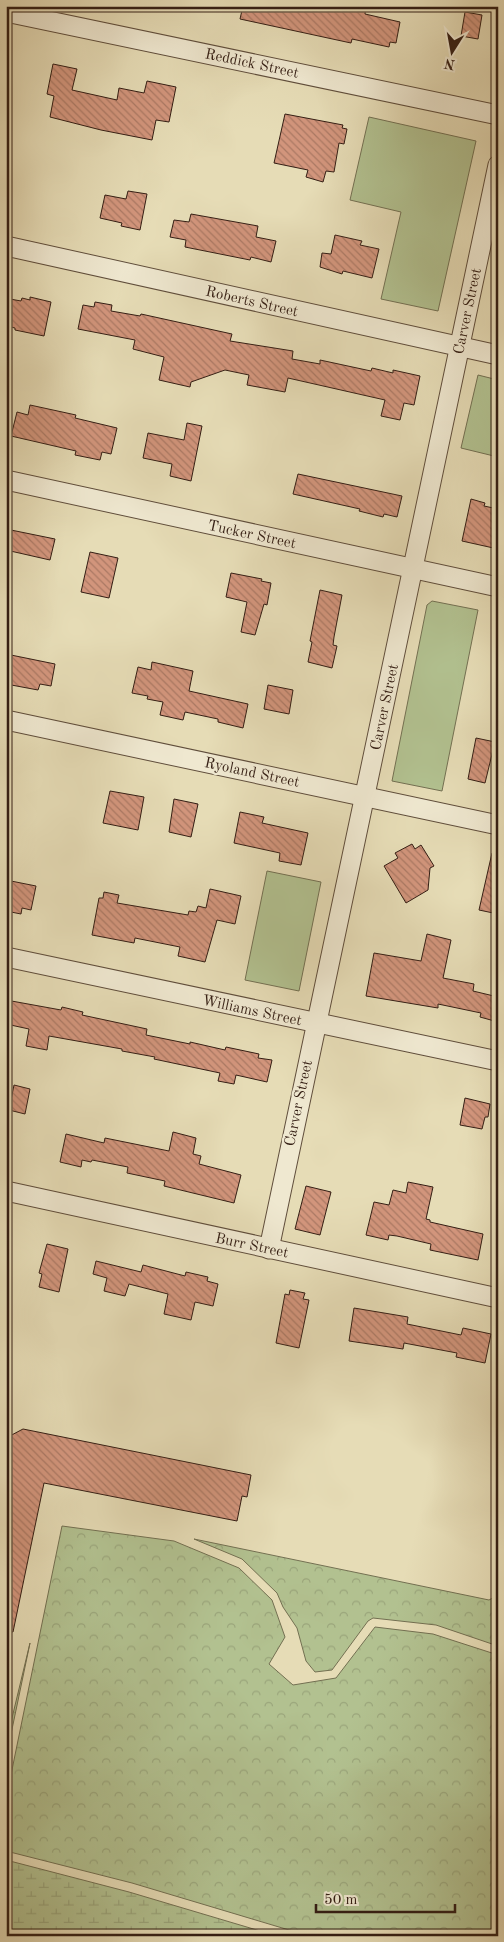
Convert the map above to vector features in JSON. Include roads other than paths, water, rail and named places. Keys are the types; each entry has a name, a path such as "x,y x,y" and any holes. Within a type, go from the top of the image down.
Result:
{"street":[{"name":"Reddick Street","path":"6,12 498,115"},
{"name":"Carver Street","path":"268,1249 498,166"},
{"name":"Roberts Street","path":"6,246 498,355"},
{"name":"Tucker Street","path":"6,480 498,587"},
{"name":"Ryoland Street","path":"6,720 498,825"},
{"name":"Williams Street","path":"6,957 315,1024 498,1061"},
{"name":"Burr Street","path":"6,1191 498,1298"}]}
